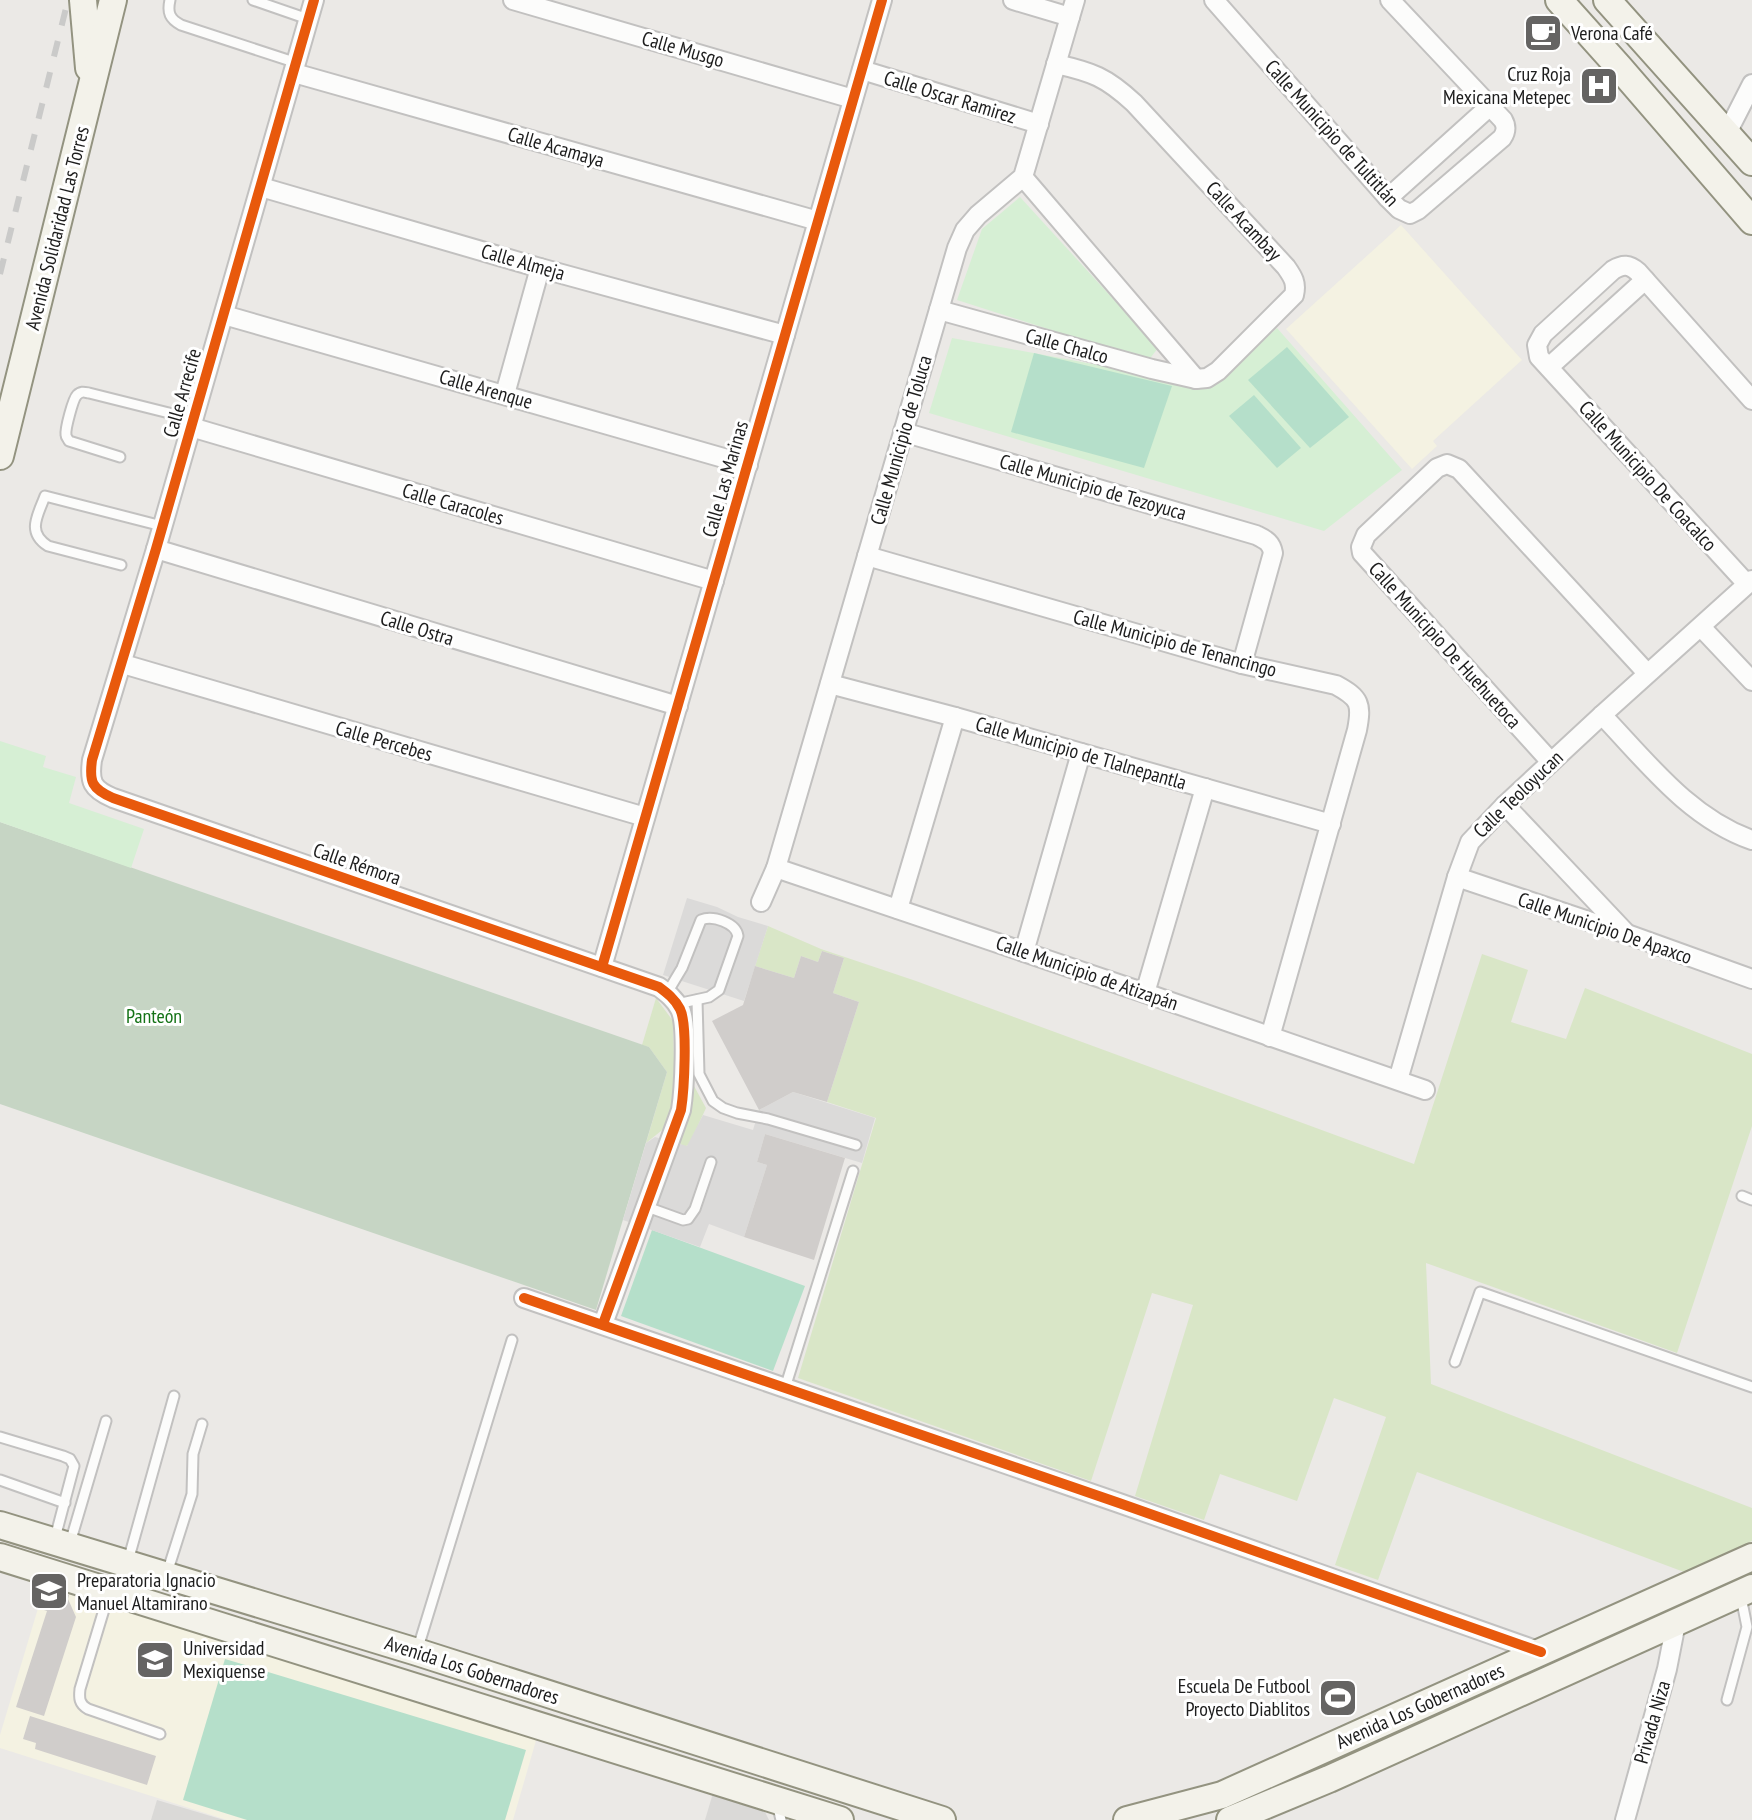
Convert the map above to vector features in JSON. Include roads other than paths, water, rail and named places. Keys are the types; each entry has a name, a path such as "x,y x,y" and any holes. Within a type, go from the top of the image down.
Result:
{"street":[{"path":"83,0 91,92"},
{"name":"Avenida Solidaridad Las Torres","path":"0,456 113,0"},
{"name":"Calle Arrecife","path":"100,793 90,775 92,760 123,664 314,0"},
{"name":"Calle Musgo","path":"513,0 853,99"},
{"name":"Calle Las Marinas","path":"602,967 882,0"},
{"path":"1013,0 1072,8 1023,177 1196,379"},
{"name":"Calle Municipio de Tultitlán","path":"1214,0 1388,198 1399,209 1414,213 1502,138 1506,126 1390,0"},
{"path":"1559,0 1752,221"},
{"path":"1607,0 1752,162"},
{"path":"1619,67 1647,44"},
{"name":"Calle Acambay","path":"1056,64 1102,77 1117,87 1294,278 1296,287 1290,301 1218,371 1207,378 1196,379"},
{"name":"Calle Acamaya","path":"295,68 818,221"},
{"name":"Calle Oscar Ramirez","path":"862,70 1039,124"},
{"path":"1727,133 1752,84"},
{"path":"1388,198 1489,107"},
{"name":"Calle Municipio de Toluca","path":"761,902 776,868 957,248 965,230 978,215 1023,177"},
{"name":"Calle Almeja","path":"261,187 785,335"},
{"path":"1645,280 1549,367 1539,357 1537,345 1540,337 1613,270 1626,265 1633,267 1645,280 1752,400"},
{"path":"505,394 540,268"},
{"name":"Calle Chalco","path":"939,310 1196,379"},
{"name":"Calle Arenque","path":"224,315 748,465"},
{"name":"Calle Municipio De Coacalco","path":"1549,367 1750,582"},
{"name":"Calle Caracoles","path":"192,423 714,581"},
{"name":"Calle Municipio de Tezoyuca","path":"903,432 1267,540 1272,545 1273,553 1242,664"},
{"name":"Calle Municipio De Huehuetoca","path":"1551,762 1362,553 1366,535 1437,468 1447,464 1459,469 1647,673"},
{"name":"Calle Ostra","path":"156,549 678,706"},
{"name":"Calle Municipio de Tenancingo","path":"867,556 1242,664 1336,685 1349,692 1358,702 1360,713 1331,824"},
{"name":"Calle Teoloyucan","path":"1398,1080 1470,842 1551,762 1750,582"},
{"path":"1701,627 1752,681"},
{"name":"Calle Percebes","path":"123,664 645,817"},
{"name":"Calle Municipio de Tlalnepantla","path":"830,684 1331,824"},
{"path":"1602,715 1696,810 1714,823 1752,840"},
{"path":"898,909 955,717"},
{"path":"1024,952 1081,753"},
{"path":"1145,993 1205,788"},
{"name":"Calle Rémora","path":"100,793 659,987 672,998"},
{"path":"1505,805 1627,934"},
{"path":"1270,1037 1331,824"},
{"name":"Calle Municipio de Atizapán","path":"776,868 1425,1090"},
{"name":"Calle Municipio De Apaxco","path":"1457,877 1752,979"},
{"path":"603,1324 681,1110 685,1025 681,1011 672,998"},
{"path":"524,1298 1541,1652"},
{"name":"Avenida Los Gobernadores","path":"0,1525 417,1652 942,1820"},
{"name":"Avenida Los Gobernadores","path":"0,1557 574,1736 779,1810 840,1820"},
{"name":"Avenida Los Gobernadores","path":"1127,1820 1222,1795 1752,1557"},
{"path":"1727,1568 1746,1591"},
{"name":"Avenida Los Gobernadores","path":"1230,1820 1329,1779 1746,1591"},
{"name":"Privada Niza","path":"1625,1820 1667,1669 1676,1623"},
{"path":"574,1736 583,1706"}],"lane":[{"path":"170,0 169,14 181,25 295,68"},
{"path":"253,0 308,19"},
{"path":"120,457 69,441 66,435 77,394 89,393 192,423"},
{"path":"121,565 48,546 39,540 34,528 45,496 162,526"},
{"path":"711,918 735,928 738,936 719,990 697,1000 672,998 698,925 711,918"},
{"path":"697,1000 699,1074 713,1101 737,1113 856,1145"},
{"path":"647,1207 688,1219 695,1209 711,1162"},
{"path":"785,1388 853,1171"},
{"path":"1455,1362 1480,1292 1752,1387"},
{"path":"417,1652 512,1340"},
{"path":"127,1565 174,1396"},
{"path":"61,1544 106,1421"},
{"path":"166,1577 192,1494 193,1454 202,1424"},
{"path":"0,1437 70,1459 74,1466 65,1503 61,1544"},
{"path":"0,1480 65,1503"},
{"path":"1727,1700 1747,1627 1746,1591"},
{"path":"109,1593 80,1689 80,1702 88,1709 160,1734"}],"railway":[{"path":"0,274 68,0"}],"place":[{"name":"Verona Café","path":"1543,33"},
{"name":"Cruz Roja Mexicana Metepec","path":"1599,86"},
{"name":"Preparatoria Ignacio Manuel Altamirano","path":"49,1591"},
{"name":"Universidad Mexiquense","path":"155,1660"},
{"name":"Escuela De Futbool Proyecto Diablitos","path":"1338,1698"}],"park label":[{"name":"Panteón","path":"154,1016"}]}
